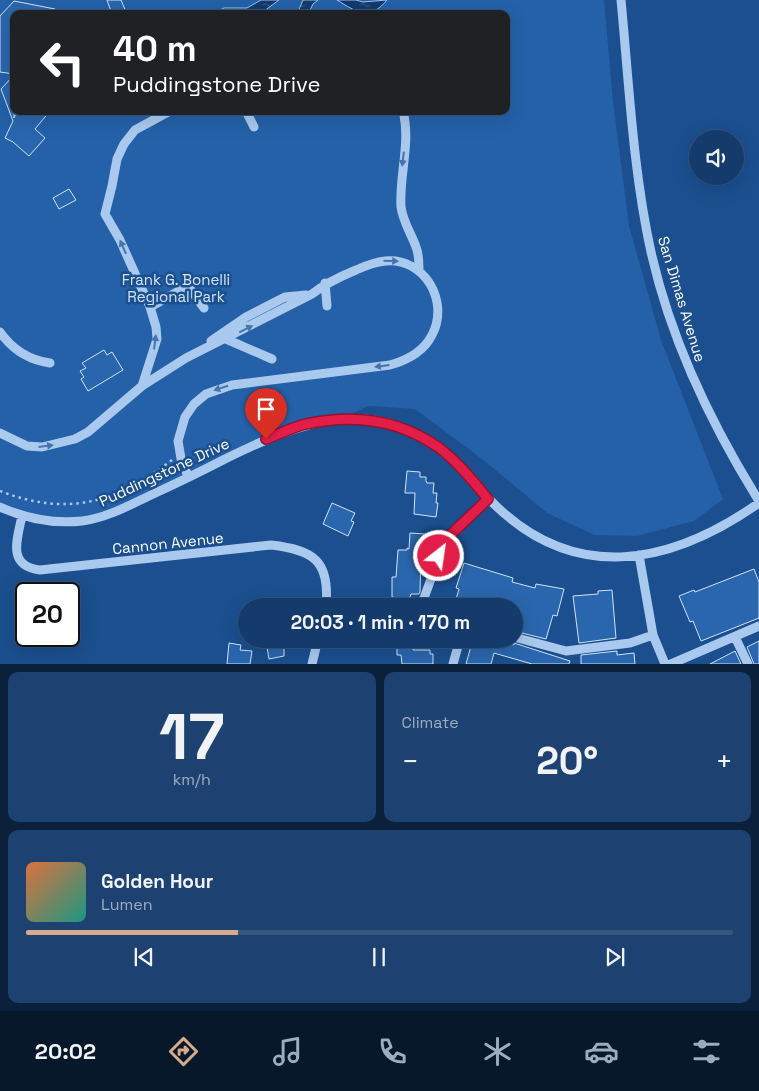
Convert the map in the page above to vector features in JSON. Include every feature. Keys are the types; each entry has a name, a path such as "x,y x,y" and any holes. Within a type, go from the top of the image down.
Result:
{"street":[{"name":"San Dimas Avenue","path":"621,0 639,180 644,215 656,269 677,338 692,376 739,468 759,502"},
{"path":"142,386 157,339 156,327 150,308 120,240 105,214 117,159 124,144 135,130 163,115"},
{"path":"248,115 254,127"},
{"path":"404,115 406,125 402,214 416,247 419,270"},
{"path":"186,358 312,294 326,283 375,262 386,260 408,263 419,270 428,280 436,296 438,316 433,334 421,350 404,361 390,365 232,385 206,394 194,404 185,417 178,441 180,455 189,477"},
{"path":"326,283 327,306"},
{"path":"150,308 188,286 204,308"},
{"path":"0,433 27,446 42,447 75,439 88,432 142,386 246,317 285,298 312,294"},
{"path":"0,332 10,344 28,357 50,363"},
{"path":"226,339 272,359"},
{"name":"Puddingstone Drive","path":"0,507 22,516 54,521 82,521 112,513 266,439 304,424 342,418 367,419 386,423 410,431 438,447 512,521 538,539 573,552 599,557 622,558 664,550 689,542 737,518 759,502"},
{"path":"424,598 444,541 488,499"},
{"name":"Cannon Avenue","path":"22,516 16,548 18,558 24,565 32,569 40,570 271,546 291,548 307,554 318,562 325,572 328,589 327,598"},
{"path":"639,555 653,635 665,664"},
{"path":"671,664 759,626"},
{"path":"523,639 566,651 630,642 653,635"},
{"path":"735,637 748,664"},
{"path":"312,664 316,648"},
{"path":"453,664 457,648"}],"path":[{"path":"0,492 22,500 38,503 68,504 103,500 136,485 180,455"}],"green space":[{"name":"Frank G. Bonelli Regional Park","path":"0,0 604,0 613,101 629,226 661,340 723,499 694,521 637,536 594,535 547,513 482,459 415,409 369,406 342,418 305,425 112,513 54,521 0,507"}],"water":[{"path":"261,0 279,0 265,10 220,10 224,8 247,8"},
{"path":"303,0 318,0 310,10 299,10"},
{"path":"337,0 363,2 387,0 376,10 355,10"}],"building":[{"path":"107,0 121,0 125,10 111,10"},
{"path":"14,1 55,9 10,10 10,73 0,72 0,16"},
{"path":"10,79 10,113 1,89"},
{"path":"11,115 14,115 14,118 15,115 47,115 35,129 45,138 29,156 13,142 5,138 13,121"},
{"path":"69,189 76,200 59,209 53,198"},
{"path":"104,350 107,355 112,352 123,370 88,391 81,379 84,377 80,371 86,368 82,363"},
{"path":"407,471 420,472 420,477 426,477 427,483 434,483 433,493 437,493 436,503 438,503 436,517 414,514 415,493 405,493"},
{"path":"332,503 355,513 351,521 354,522 348,536 323,524"},
{"path":"410,533 426,534 425,553 421,552 420,592 419,594 411,594 410,598 392,597 392,577 396,577 398,550 409,549"},
{"path":"464,563 513,578 512,582 535,588 536,584 564,589 557,616 553,615 546,639 523,633 523,598 456,598 459,589 456,588"},
{"path":"754,569 759,582 759,618 701,641 693,621 690,622 679,596 694,590 695,592"},
{"path":"612,590 616,638 579,643 573,596 598,594 598,591"},
{"path":"759,641 759,664 754,664 747,647"},
{"path":"229,643 238,644 240,650 252,651 250,664 227,664"},
{"path":"523,646 570,661 569,664 532,664 494,653 491,664 466,664 470,648 523,648"},
{"path":"267,648 284,648 284,656 269,659"},
{"path":"397,648 430,650 430,654 433,654 433,664 402,664 401,655 397,655"},
{"path":"617,651 617,655 634,653 635,664 581,664 581,655"},
{"path":"735,651 741,664 710,664"}],"route":[{"path":"266,439 304,424 342,418 367,419 410,431 438,447 456,463 488,499 444,541 439,556"}]}
